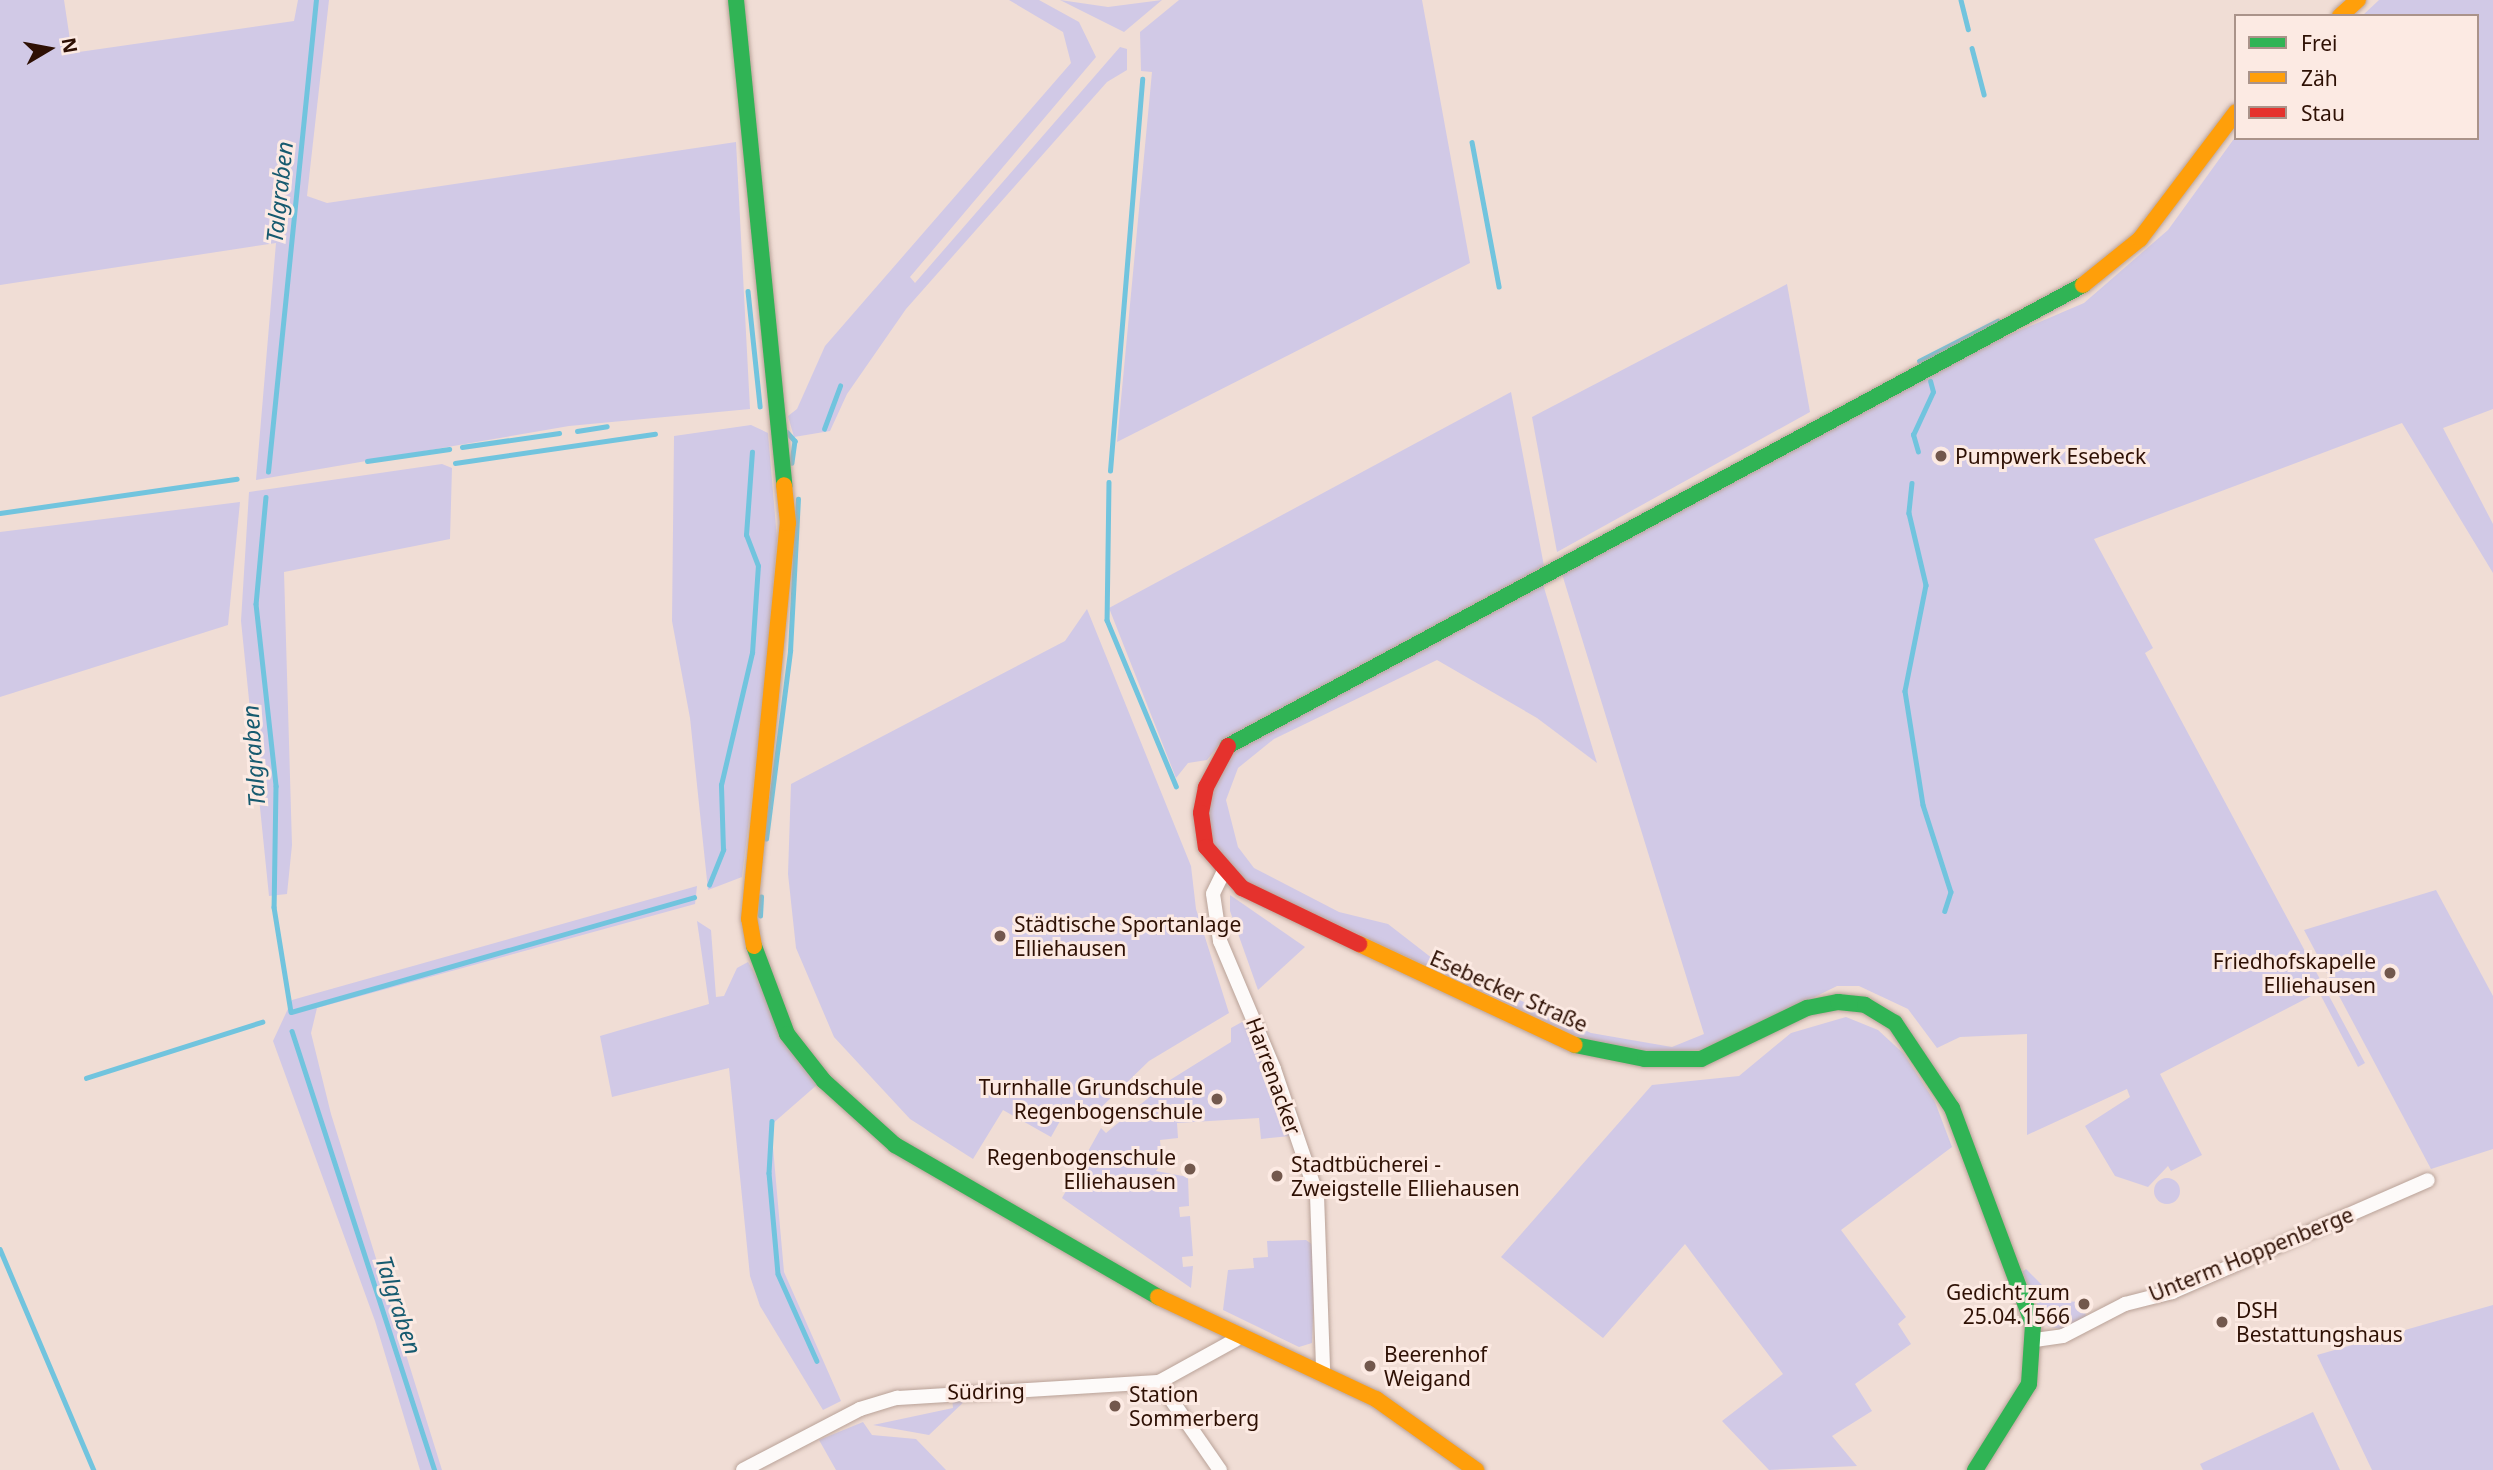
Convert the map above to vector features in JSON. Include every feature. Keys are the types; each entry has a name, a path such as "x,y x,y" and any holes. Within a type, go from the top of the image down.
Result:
{"street":[{"path":"736,0 788,523 785,597 749,886 752,947 787,1034 824,1082 895,1145 1235,1340 1323,1371 1376,1399 1476,1470"},
{"path":"2342,14 2358,0"},
{"path":"1224,871 1206,847 1201,813 1213,765 1247,732 2077,290 2140,239 2234,115"},
{"name":"Harrenacker","path":"1224,871 1213,894 1214,916 1317,1195 1323,1371"},
{"name":"Esebecker Straße","path":"1224,871 1269,904 1555,1038 1612,1055 1701,1059 1815,1006 1849,1002 1875,1009 1913,1042 1952,1108 2018,1277 2035,1340"},
{"name":"Unterm Hoppenberge","path":"2035,1340 2063,1336 2125,1304 2172,1292 2428,1180"},
{"name":"Südring","path":"743,1470 860,1409 897,1398 1159,1382 1235,1340"},
{"path":"1975,1470 2025,1394 2035,1340"},
{"path":"1159,1382 1220,1470"}],"shaded area":[{"path":"0,0 64,0 72,53 294,21 298,0 329,0 307,196 327,203 736,142 750,409 569,426 256,480 276,243 0,285"},
{"path":"1009,0 1039,0 1079,22 1096,57 910,277 915,283 1120,47 1127,49 1127,70 1107,82 906,309 847,394 830,431 794,437 788,416 797,409 825,346 1071,63 1063,32"},
{"path":"1060,0 1108,7 1162,0 1124,32"},
{"path":"1179,0 1422,0 1470,263 1117,442 1152,72 1141,71 1140,32"},
{"path":"2379,0 2493,0 2493,409 2443,428 2493,524 2493,573 2402,423 2094,539 2153,648 2145,653 2365,1063 2358,1067 2319,992 2160,1074 2202,1155 2171,1171 2168,1166 2148,1187 2115,1176 2085,1126 2130,1097 2127,1089 2027,1135 2027,1034 1960,1037 1937,1048 1908,1009 1859,986 1837,986 1710,1049 1659,1053 1591,1043 1245,881 1214,844 1208,815 1214,782 1235,749 1542,581 1597,763 1537,718 1437,660 1274,739 1238,768 1226,800 1238,847 1254,868 1339,912 1388,924 1437,962 1591,1033 1672,1047 1704,1034 1562,574 1974,350 2084,303 2168,230 2234,139 2479,140 2479,14 2364,14"},
{"path":"1787,284 1810,412 1557,552 1532,417"},
{"path":"1511,392 1544,566 1220,744 1207,760 1188,763 1176,778 1109,608"},
{"path":"751,425 768,433 777,539 764,696 742,877 708,890 690,718 672,621 674,436"},
{"path":"442,464 452,468 450,539 284,572 292,845 287,894 269,896 241,621 249,492"},
{"path":"240,502 228,625 0,697 0,532"},
{"name":"Städtische Sportanlage Elliehausen","path":"1087,609 1191,866 1196,909 1229,1013 1149,1061 1087,1121 1060,1121 1051,1137 1003,1110 973,1159 910,1119 834,1037 796,948 788,874 791,784 1065,641"},
{"path":"697,886 695,904 317,1008 311,1033 331,1114 442,1470 420,1470 375,1321 273,1041 292,1000"},
{"path":"2436,890 2493,996 2493,1149 2431,1169 2304,930"},
{"path":"1230,895 1305,947 1258,990 1230,911"},
{"path":"697,921 711,930 716,997 724,996 737,968 748,962 818,1084 771,1125 784,1272 841,1401 823,1410 760,1306 750,1276 729,1068 612,1097 600,1036 709,1004"},
{"path":"1846,1017 1878,1030 1903,1053 1935,1102 1952,1147 1841,1230 1906,1317 1898,1324 1911,1344 1855,1384 1872,1411 1832,1436 1857,1466 1769,1470 1722,1421 1783,1374 1685,1244 1603,1338 1501,1257 1652,1085 1739,1076 1791,1033"},
{"path":"1242,1022 1251,1028 1290,1136 1261,1139 1259,1118 1177,1123 1178,1138 1160,1140 1162,1163 1156,1171 1188,1177 1189,1206 1179,1207 1180,1217 1190,1216 1193,1256 1182,1257 1183,1267 1193,1266 1191,1288 1062,1198 1101,1128 1106,1133 1170,1080 1231,1042 1231,1028"},
{"path":"2167,1178 2176,1182 2180,1191 2176,1200 2167,1204 2158,1200 2154,1191 2158,1182"},
{"path":"1306,1240 1316,1247 1312,1343 1299,1347 1223,1310 1228,1270 1254,1268 1253,1258 1268,1257 1267,1241"},
{"path":"2026,1269 2058,1301 2082,1302 2086,1316 2064,1330 2047,1326 2022,1272"},
{"path":"2493,1305 2493,1470 2372,1470 2317,1355"},
{"path":"952,1398 968,1398 929,1435 873,1425 953,1408"},
{"path":"2313,1412 2340,1470 2203,1470 2200,1464"},
{"path":"863,1422 872,1435 916,1439 946,1470 836,1470 819,1440"}],"waterway":[{"name":"Talgraben","path":"268,472 316,0"},
{"path":"1961,0 1968,29"},
{"path":"1972,48 1984,94"},
{"path":"1110,471 1142,79"},
{"path":"1472,142 1499,286"},
{"path":"748,291 760,406"},
{"path":"1919,361 1997,321"},
{"path":"1918,452 1913,435 1933,392 1930,381"},
{"path":"824,429 840,386"},
{"path":"577,431 607,426"},
{"path":"787,432 795,441 792,463"},
{"path":"462,447 559,433"},
{"path":"455,463 655,434"},
{"path":"367,461 449,449"},
{"path":"709,885 723,850 721,785 752,653 758,566 746,535 752,452"},
{"path":"0,513 237,479"},
{"path":"1109,482 1107,620 1176,786"},
{"path":"1912,483 1909,513 1926,585 1905,691 1923,805 1951,892 1945,911"},
{"name":"Talgraben","path":"266,497 256,604 276,786 274,907 291,1012 694,897"},
{"path":"766,839 790,651 798,499"},
{"path":"760,916 761,897"},
{"path":"86,1078 262,1022"},
{"name":"Talgraben","path":"292,1031 435,1470"},
{"path":"772,1121 769,1173 778,1274 817,1361"},
{"path":"0,1249 94,1470"}],"traffic: fast":[{"path":"736,0 784,485"},
{"path":"1228,746 2083,285"},
{"path":"754,946 787,1034 824,1081 895,1145 1158,1297"},
{"path":"1575,1045 1645,1059 1701,1059 1807,1008 1838,1002 1865,1005 1895,1023 1952,1108 2033,1325 2029,1384 1975,1470"}],"traffic: slow":[{"path":"2342,14 2358,0"},
{"path":"2083,285 2140,239 2234,115"},
{"path":"754,946 749,919 788,523 784,485"},
{"path":"1359,944 1575,1045"},
{"path":"1158,1297 1376,1399 1476,1470"}],"traffic: jam":[{"path":"1228,746 1206,787 1201,813 1206,847 1242,888 1359,944"}],"place":[{"name":"Pumpwerk Esebeck","path":"1941,456"},
{"name":"Städtische Sportanlage Elliehausen","path":"1000,936"},
{"name":"Friedhofskapelle Elliehausen","path":"2390,973"},
{"name":"Turnhalle Grundschule Regenbogenschule","path":"1217,1099"},
{"name":"Regenbogenschule Elliehausen","path":"1190,1169"},
{"name":"Stadtbücherei - Zweigstelle Elliehausen","path":"1277,1176"},
{"name":"Gedicht zum 25.04.1566","path":"2084,1304"},
{"name":"DSH Bestattungshaus","path":"2222,1322"},
{"name":"Beerenhof Weigand","path":"1370,1366"},
{"name":"Station Sommerberg","path":"1115,1406"}]}
